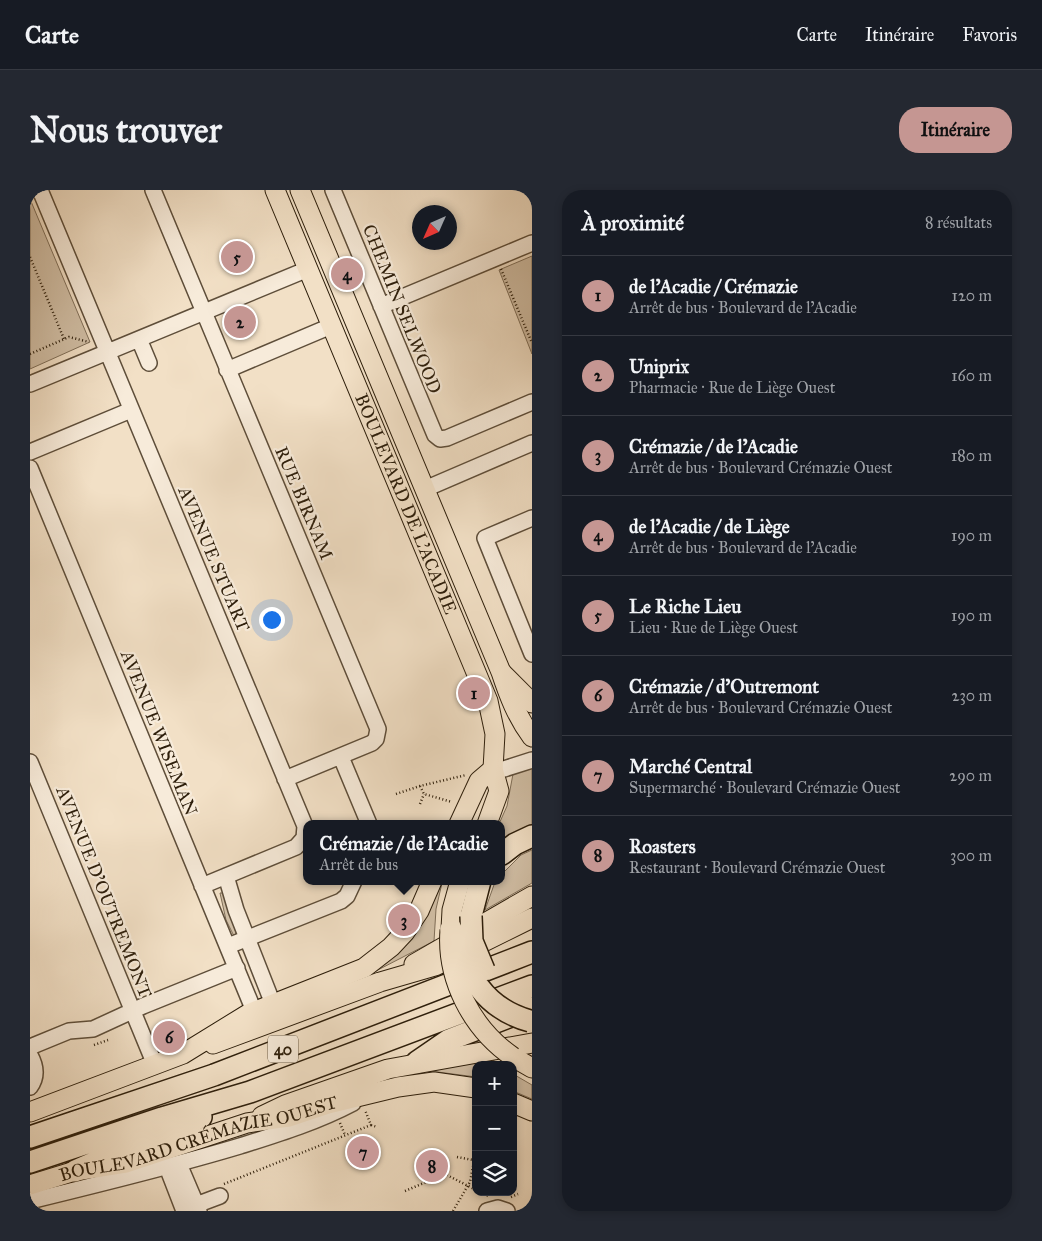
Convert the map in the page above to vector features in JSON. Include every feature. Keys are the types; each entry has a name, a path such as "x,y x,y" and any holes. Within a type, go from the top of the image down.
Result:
{"highway":[{"path":"505,852 515,844 532,836"},
{"path":"479,885 471,916 472,941 477,958 486,974 503,993 531,1015"},
{"path":"451,929 468,970 481,992 506,1012 531,1015"},
{"name":"40","path":"30,1137 223,1072 532,952"},
{"name":"40","path":"30,1162 162,1118 250,1092 532,986"},
{"path":"417,1062 449,1040 531,1015"},
{"path":"75,1172 123,1149 168,1134 250,1092"}],"main road":[{"name":"BOULEVARD DE L'ACADIE","path":"276,190 488,701 495,734 493,769 499,791 488,820"},
{"name":"BOULEVARD DE L'ACADIE","path":"300,190 516,712 532,737"},
{"path":"501,672 532,703"},
{"path":"461,820 479,781 493,769"},
{"path":"183,1054 254,1011 354,972 383,955 413,921 430,885"},
{"path":"459,885 452,910 451,960 462,997 484,1032 512,1057 532,1068"},
{"path":"380,982 532,896"},
{"path":"30,1112 380,982 435,966 532,918"},
{"path":"247,1123 285,1105 368,1074 417,1062 532,1043"},
{"name":"BOULEVARD CRÉMAZIE OUEST","path":"30,1185 75,1172 126,1163 247,1123 289,1118 328,1104 366,1102 422,1082 456,1083 472,1087"},
{"path":"517,1105 532,1111"}],"street":[{"name":"AVENUE STUART","path":"40,190 303,821"},
{"name":"RUE BIRNAM","path":"153,190 377,726 378,736 372,743 285,779"},
{"name":"CHEMIN SELWOOD","path":"333,190 429,425 440,439 532,402"},
{"path":"381,306 532,242"},
{"path":"30,384 308,269"},
{"path":"228,370 331,326"},
{"path":"139,339 149,363"},
{"path":"30,452 132,410"},
{"path":"425,489 532,443"},
{"name":"AVENUE WISEMAN","path":"30,468 254,1011"},
{"path":"532,518 485,538 532,654"},
{"path":"341,756 367,820"},
{"path":"493,769 504,769 532,760"},
{"name":"AVENUE D'OUTREMONT","path":"30,762 155,1065"},
{"name":"AVENUE STUART","path":"202,886 293,849 302,841 303,836"},
{"path":"226,876 247,938 273,1004"},
{"path":"228,946 341,901 347,896 352,885"},
{"path":"30,1047 69,1031 88,1031 237,968"},
{"path":"30,1055 33,1081"},
{"name":"BOULEVARD CRÉMAZIE OUEST","path":"30,1201 173,1166 286,1132 366,1102"},
{"path":"173,1166 193,1209 220,1191"},
{"path":"488,1204 498,1208 509,1204"}],"path":[{"path":"30,257 64,339"},
{"path":"499,265 532,343"},
{"path":"30,354 69,337 93,343"},
{"path":"396,794 472,773"},
{"path":"420,786 424,794 459,804"},
{"path":"420,804 424,794"},
{"path":"94,1045 108,1040"},
{"path":"366,1102 371,1125"},
{"path":"339,1119 345,1135"},
{"path":"220,1191 345,1135 371,1125 377,1127"},
{"path":"457,1157 472,1160"},
{"path":"454,1211 469,1186 472,1166"},
{"path":"405,1191 438,1175 445,1174 472,1188"},
{"path":"509,1204 518,1194"}],"shaded area":[{"path":"30,199 90,342 30,369"},
{"path":"532,256 532,354 499,270"},
{"path":"532,765 532,828 505,842 505,820 501,820 507,806 513,774"},
{"path":"532,850 532,883 485,910 494,885 505,885 505,871 521,855"},
{"path":"442,885 436,909 434,941 372,973 425,916"},
{"path":"220,893 224,893 236,933 234,936 226,920"},
{"path":"472,1063 472,1076 430,1071"},
{"path":"517,1076 532,1085 532,1099 517,1093"}],"place":[{"name":"Le Riche Lieu","path":"237,257"},
{"name":"de l'Acadie / de Liège","path":"347,274"},
{"name":"Uniprix","path":"240,322"},
{"name":"de l'Acadie / Crémazie","path":"474,693"},
{"name":"Crémazie / de l'Acadie","path":"404,920"},
{"name":"Crémazie / d'Outremont","path":"169,1037"},
{"name":"Marché Central","path":"363,1152"},
{"name":"Roasters","path":"432,1166"}]}
